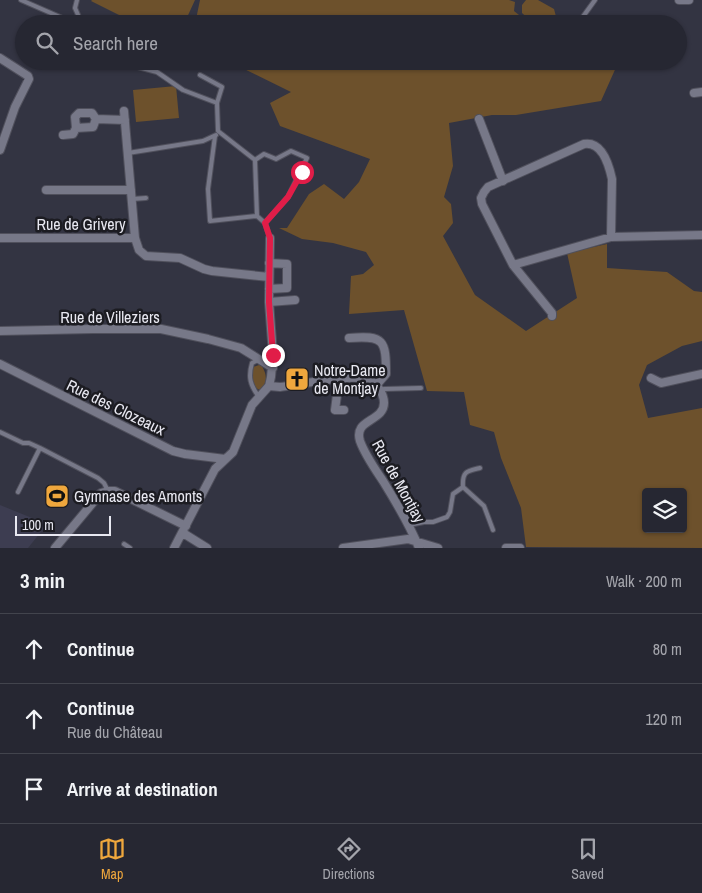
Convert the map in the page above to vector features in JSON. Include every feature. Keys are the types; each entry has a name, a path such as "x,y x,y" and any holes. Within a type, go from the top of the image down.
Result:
{"street":[{"path":"679,0 689,0"},
{"path":"0,58 15,66"},
{"path":"0,150 15,107 29,79 21,70"},
{"path":"694,93 702,92"},
{"path":"124,111 135,238"},
{"path":"63,135 73,134 76,128 75,117 78,113 92,113 96,119"},
{"path":"96,119 125,120"},
{"path":"76,128 93,127 96,119"},
{"path":"479,119 503,181"},
{"path":"552,316 552,313 513,265 482,204 481,198 484,192 503,181 589,143 601,150 612,179 611,237"},
{"path":"46,190 131,190"},
{"path":"513,265 611,237 702,235"},
{"name":"Rue de Grivery","path":"0,238 135,238 139,250 146,256 180,258 212,271 269,277"},
{"path":"174,548 215,469 233,452 252,405 269,386 273,355 269,302 270,238"},
{"path":"269,263 287,264 287,288 269,289"},
{"path":"269,302 295,300"},
{"name":"Rue de Villeziers","path":"0,331 161,329 241,348 272,368"},
{"path":"349,338 371,338 380,340 383,345 386,357 386,374 375,384"},
{"name":"Rue des Clozeaux","path":"0,364 173,451 225,459"},
{"path":"651,378 661,382 702,374"},
{"path":"269,386 280,387 339,379 362,378 375,384 381,391"},
{"path":"339,379 335,410 344,410"},
{"name":"Rue de Montjay","path":"381,391 384,407 380,413 364,423 360,430 359,436 364,451 409,525 418,544 438,548"},
{"path":"55,548 101,493 108,490 186,526"},
{"path":"182,533 207,548"},
{"path":"343,548 408,539 418,544"},
{"path":"506,548 520,548"}],"lane":[{"path":"21,0 55,15"},
{"path":"76,0 79,15"},
{"path":"584,15 595,0"},
{"path":"149,70 157,72 184,90 217,104"},
{"path":"200,75 222,87 217,104 218,131 215,136 208,189 210,221 257,216"},
{"path":"218,131 255,160 257,216 265,223 270,238"},
{"path":"128,154 202,141 215,136"},
{"path":"255,160 264,154 276,159 290,151 308,158 288,197 265,223"},
{"path":"132,199 146,198"},
{"path":"259,396 255,392 249,376 252,363 260,359"},
{"path":"381,391 384,389 421,388"},
{"path":"0,432 23,443 40,448 98,478 108,490"},
{"path":"18,492 40,448"},
{"path":"480,468 469,470 465,473 462,478 463,487 484,506 493,530"},
{"path":"409,525 433,522 447,517 450,512 453,494 463,487"},
{"path":"124,544 130,548"}],"shaded area":[{"path":"195,0 188,15 119,15 91,1"},
{"path":"200,0 509,0 515,2 514,11 519,15 197,15"},
{"path":"526,0 538,0 554,9 556,15 524,15 522,13 522,5"},
{"path":"246,70 615,70 601,101 516,115 492,115 449,123 453,166 444,197 451,204 453,223 443,236 475,295 526,331 577,298 567,253 607,244 607,268 667,272 694,291 702,292 702,341 682,346 647,365 639,385 648,418 702,408 702,548 526,547 521,508 501,458 494,432 470,425 464,392 427,391 404,310 349,314 351,276 363,274 374,265 366,252 333,243 302,239 279,228 287,228 309,194 324,184 344,199 359,182 370,159 280,126 270,103 291,92"},
{"path":"176,86 179,118 136,122 133,90"},
{"path":"259,365 264,369 266,376 264,385 260,390 253,384 252,377 253,367"},
{"path":"0,505 37,520 44,528 28,548 0,548"}],"place":[{"name":"Notre-Dame de Montjay","path":"297,379"},
{"name":"Gymnase des Amonts","path":"57,496"}],"route":[{"path":"273,355 269,302 270,238 265,223 288,197 302,172"}]}
